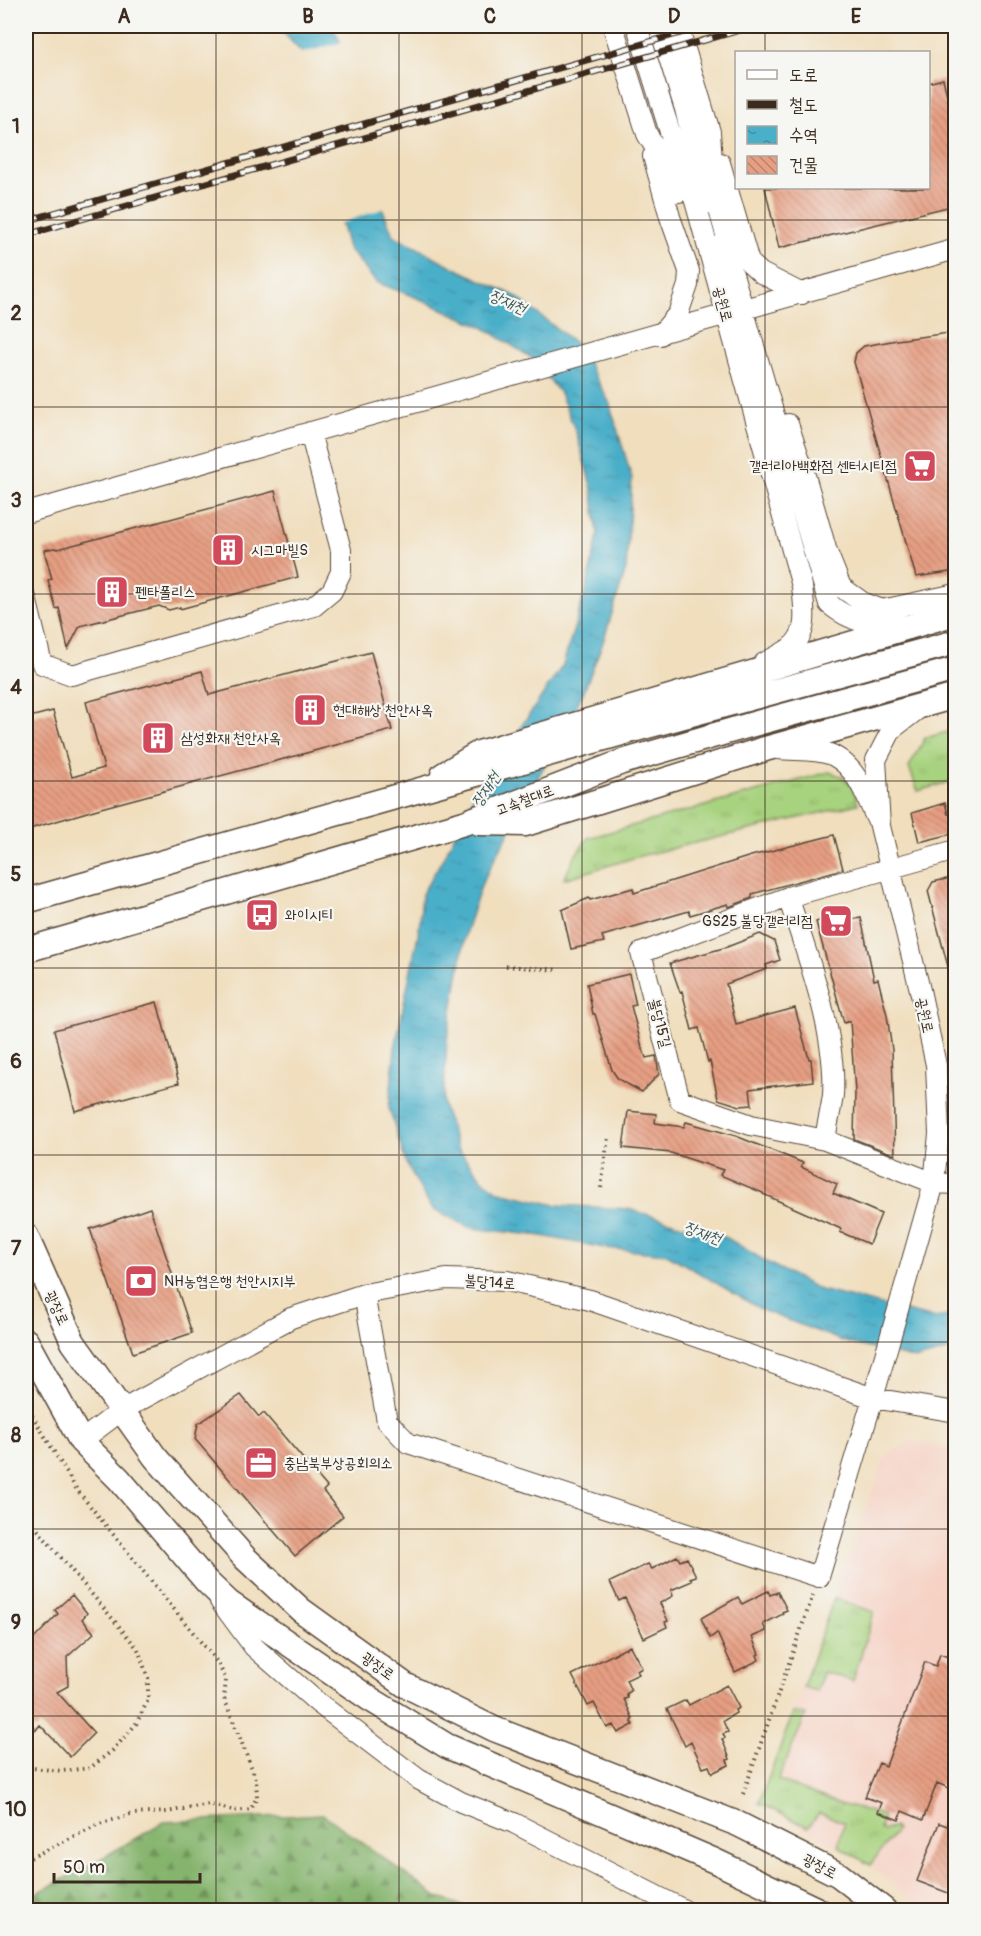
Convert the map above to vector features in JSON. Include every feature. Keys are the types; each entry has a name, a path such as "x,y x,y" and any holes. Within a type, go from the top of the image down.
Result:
{"main road":[{"path":"418,790 479,753 956,613"},
{"path":"26,902 418,790 956,642"},
{"name":"고속철대로","path":"26,950 464,823 622,762 956,669"},
{"path":"464,823 525,824 765,749 956,696"},
{"name":"광장로","path":"26,1236 73,1342 155,1457 244,1558 301,1610 405,1685 494,1729 738,1824 839,1875 884,1911"},
{"name":"광장로","path":"26,1341 81,1441 119,1479 207,1582 229,1603 370,1699 447,1746 715,1861 818,1911"}],"street":[{"path":"613,26 670,217 689,271 678,314 660,335"},
{"name":"공원로","path":"637,26 679,160 695,201 713,269 735,313 765,387 829,604 843,615 857,621 880,625 916,623"},
{"name":"공원로","path":"659,26 685,109 725,266 732,274 735,313 802,586 806,622 798,640 790,648 750,672"},
{"path":"678,26 749,262 761,273 802,294"},
{"path":"710,132 714,192 734,262 732,274"},
{"path":"646,134 674,179 695,232 713,269"},
{"path":"26,513 660,335 956,249"},
{"path":"765,387 790,427 827,552 841,587 861,602 882,610 956,594"},
{"path":"26,598 42,664 72,675 314,606 332,591 341,572 341,550 310,432"},
{"path":"880,826 876,760 892,729 925,704"},
{"path":"765,749 819,752 834,756 854,774 880,826"},
{"name":"공원로","path":"873,1398 934,1183 939,1134 936,1065 880,826"},
{"name":"불당15길","path":"956,850 788,897 641,952 680,1100 751,1125 825,1140 934,1183 956,1184"},
{"path":"788,897 820,1002 830,1049 833,1094 825,1140"},
{"name":"불당14로","path":"81,1441 122,1410 291,1318 364,1294 446,1279 507,1281 590,1300 873,1398 956,1412"},
{"path":"364,1294 387,1422 408,1443 819,1577 873,1398"},
{"path":"207,1582 254,1647 317,1702 418,1779 461,1802 514,1823 684,1911"}],"path":[{"path":"506,966 558,970"},
{"path":"601,1188 608,1137"},
{"path":"26,1405 77,1490 218,1663 226,1680 224,1698 256,1779 257,1797 251,1809 234,1811 209,1804 167,1812 133,1814 99,1824 26,1860"},
{"path":"26,1516 138,1649 148,1678 148,1700 136,1724 112,1750 90,1768 62,1771 32,1768 26,1764"},
{"path":"743,1794 819,1577"}],"shaded area":[{"path":"912,1440 955,1452 955,1910 922,1910 870,1865 759,1803 885,1456"}],"green space":[{"path":"955,730 955,780 918,791 909,767 925,738"},
{"path":"829,772 846,779 858,804 640,856 564,879 575,856 588,838"},
{"path":"834,1598 874,1612 853,1681 824,1672 816,1691 803,1687"},
{"path":"793,1713 806,1715 778,1780 843,1805 884,1815 880,1829 884,1831 894,1827 896,1831 870,1865 838,1846 844,1822 819,1813 808,1827 759,1803"},
{"path":"323,1814 437,1897 473,1910 26,1910 26,1899 163,1822"}],"water":[{"name":"장재천","path":"274,26 327,26 336,33 356,77 379,200 393,235 515,296 579,346 609,402 632,478 626,569 603,642 583,693 482,883 466,931 447,1039 443,1105 457,1148 482,1179 500,1192 556,1205 629,1209 727,1238 820,1290 934,1318 955,1315 955,1349 917,1359 848,1343 764,1311 667,1254 605,1248 542,1236 471,1228 431,1208 406,1163 389,1108 395,1048 419,930 422,894 445,855 470,802 563,665 587,586 598,535 592,489 576,432 560,393 532,358 483,327 376,282 348,248 338,211 318,91 306,57 279,28"}],"pier":[{"path":"343,42 359,76 385,208 338,224 315,92 303,58 299,54"}],"building":[{"path":"943,79 956,131 956,205 779,248 765,189 930,189 930,82"},
{"name":"갤러리아백화점 센터시티점","path":"956,332 956,571 916,577 854,362 856,353 864,346"},
{"path":"275,491 298,577 180,609 180,607 169,610 159,606 80,626 68,649 59,608 56,609 48,580 52,579 44,550 58,549"},
{"path":"371,652 392,730 26,830 26,718 53,711 72,777 104,768 86,702 202,671 209,695"},
{"path":"945,803 948,814 956,812 956,833 919,842 912,813"},
{"path":"834,835 843,869 752,894 752,898 729,907 728,904 690,915 689,911 602,936 604,942 571,949 562,910 589,898 590,900 633,888 634,893 751,856"},
{"path":"956,877 956,978 951,978 928,891 933,882"},
{"path":"848,911 851,920 861,918 874,980 878,979 887,1015 892,1050 895,1155 854,1139 855,1092 850,1021 844,1023 816,922"},
{"path":"760,934 774,941 780,960 766,965 767,969 726,984 736,1024 795,1008 809,1059 811,1059 813,1081 750,1089 752,1105 740,1106 718,1099 710,1061 708,1062 699,1028 692,1030 682,991 680,992 670,963 727,947"},
{"path":"629,974 636,1005 631,1006 642,1047 646,1058 656,1056 659,1074 642,1092 618,1079 612,1070 595,1014 593,1014 587,984"},
{"path":"157,1002 179,1083 75,1111 54,1030"},
{"path":"628,1111 656,1114 655,1123 684,1127 686,1122 736,1136 803,1163 801,1167 837,1184 833,1193 881,1214 869,1244 840,1232 841,1229 720,1175 723,1170 671,1153 623,1148"},
{"name":"NH농협은행 천안시지부","path":"150,1208 192,1333 133,1353 90,1229"},
{"name":"충남북부상공회의소","path":"241,1395 259,1417 264,1413 327,1487 323,1491 343,1516 295,1556 195,1439 198,1424"},
{"path":"677,1556 680,1561 687,1558 696,1576 690,1578 692,1581 671,1590 673,1596 660,1603 668,1621 665,1622 667,1627 644,1638 625,1598 619,1601 610,1582 648,1564 652,1569"},
{"path":"768,1591 770,1595 778,1592 787,1610 763,1624 766,1631 752,1637 759,1660 735,1672 717,1633 710,1638 701,1618 738,1597 742,1604"},
{"path":"72,1595 87,1613 82,1619 94,1633 67,1657 68,1686 57,1692 94,1733 70,1757 40,1725 36,1730 26,1717 26,1647 58,1614 55,1610"},
{"path":"630,1646 642,1668 637,1671 639,1674 626,1680 631,1691 626,1694 628,1698 624,1699 633,1719 631,1721 633,1725 618,1733 613,1725 607,1728 594,1703 588,1706 572,1675"},
{"path":"940,1654 956,1660 956,1791 937,1783 923,1820 902,1811 899,1820 878,1812 882,1803 865,1797 879,1763 886,1766 925,1662 936,1666"},
{"path":"727,1685 739,1708 735,1710 736,1713 723,1721 728,1732 723,1734 725,1738 722,1739 730,1759 727,1760 729,1765 712,1773 709,1766 703,1768 691,1742 685,1746 667,1709 686,1700 689,1705"},
{"path":"939,1823 956,1829 956,1896 917,1881"}],"railway":[{"path":"26,221 705,26"},
{"path":"26,235 754,26"}],"place":[{"name":"갤러리아백화점 센터시티점","path":"920,466"},
{"name":"시그마빌S","path":"228,550"},
{"name":"펜타폴리스","path":"112,592"},
{"name":"현대해상 천안사옥","path":"310,710"},
{"name":"삼성화재 천안사옥","path":"158,738"},
{"name":"와이시티","path":"262,915"},
{"name":"GS25 불당갤러리점","path":"836,921"},
{"name":"NH농협은행 천안시지부","path":"141,1281"},
{"name":"충남북부상공회의소","path":"261,1463"}]}
